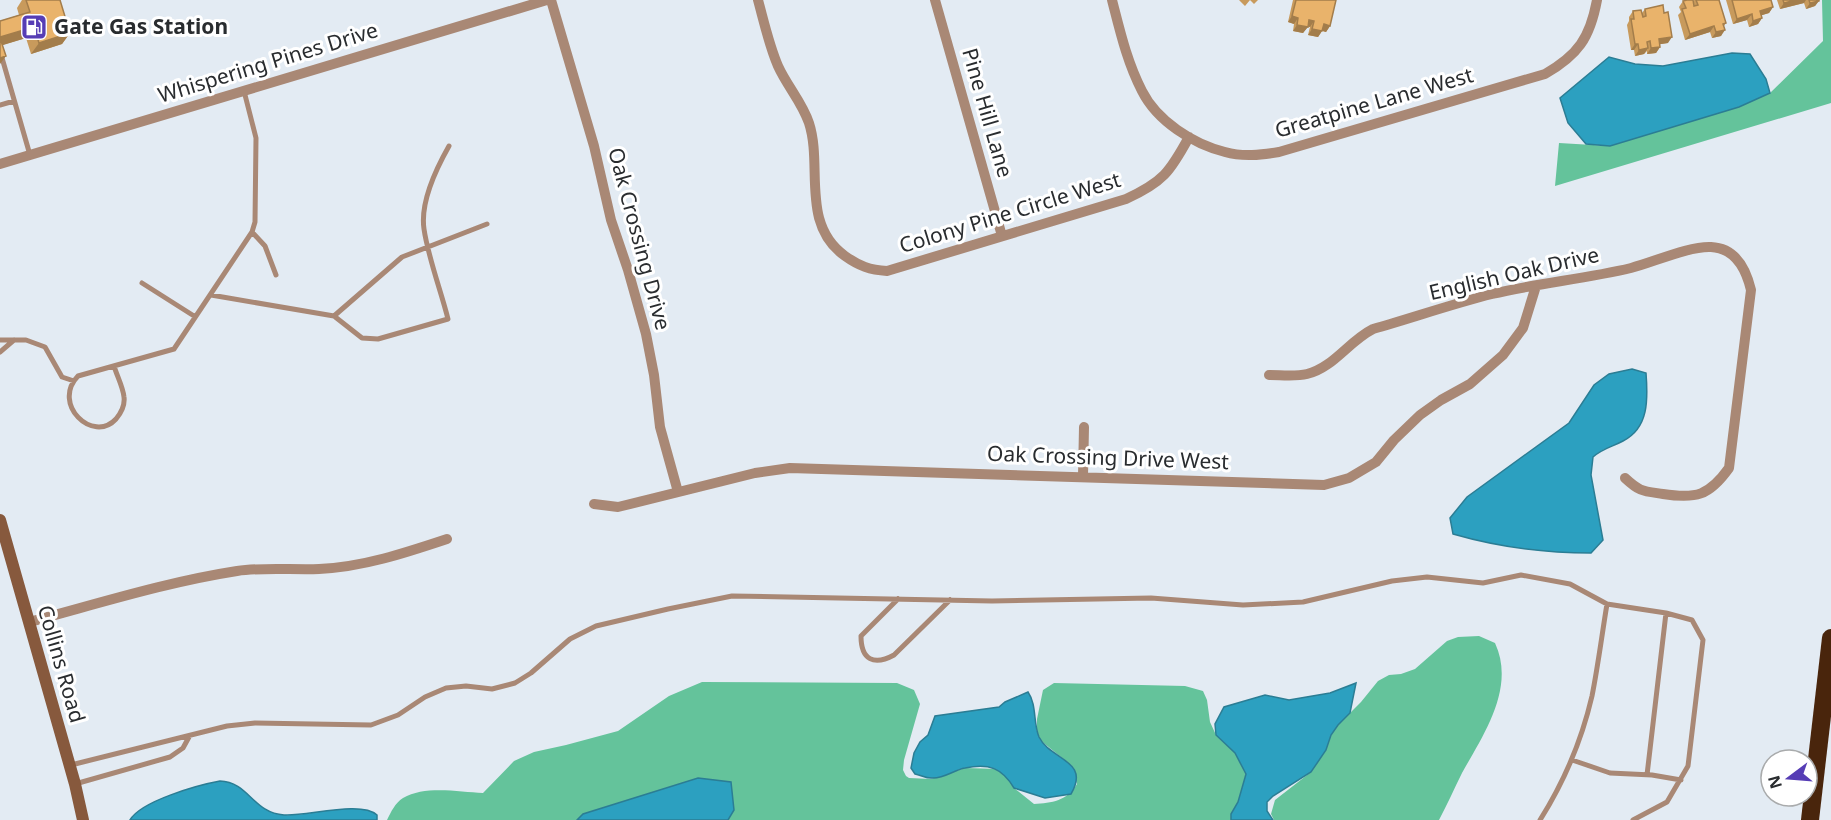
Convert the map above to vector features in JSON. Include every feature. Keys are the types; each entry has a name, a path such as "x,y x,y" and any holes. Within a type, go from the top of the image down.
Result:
{"highway":[{"path":"1810,820 1831,638"},
{"path":"1812,748 1825,686"}],"street":[{"name":"Whispering Pines Drive","path":"0,164 549,0"},
{"name":"Oak Crossing Drive","path":"549,0 594,146 611,220 646,334 654,375 660,427 678,492"},
{"name":"Colony Pine Circle West","path":"758,0 778,66 802,106 809,123 813,143 815,200 819,219 839,251 871,270 887,270 1126,199 1164,177 1189,138"},
{"name":"Pine Hill Lane","path":"935,0 1002,237"},
{"name":"Greatpine Lane West","path":"1112,0 1130,66 1143,94 1164,120 1189,138 1225,153 1252,156 1279,153 1545,74 1567,61 1581,44 1594,18 1597,0"},
{"name":"English Oak Drive","path":"1269,375 1305,375 1323,369 1359,336 1373,329 1492,294 1631,268 1697,248 1712,247 1729,253 1741,263 1747,273 1751,290 1729,468 1719,483 1705,492 1687,497 1639,491 1625,478"},
{"name":"Oak Crossing Drive West","path":"594,504 618,507 755,473 790,468 1324,485 1349,478 1376,462 1394,440 1420,415 1470,384 1503,355 1522,328 1536,286"},
{"path":"1083,476 1084,427"},
{"name":"Collins Road","path":"0,520 75,784 83,820"},
{"path":"28,621 240,570 320,569 352,566 447,539"}],"lane":[{"path":"0,51 30,155"},
{"path":"114,366 124,398 121,413 113,422 104,426 84,423 71,409 69,399 70,389 78,376 174,349 252,232 255,222 256,138 243,90"},
{"path":"0,105 14,101"},
{"path":"212,295 334,316 363,338 378,339 448,319 424,228 434,172 448,146"},
{"path":"334,316 402,257 487,224"},
{"path":"252,232 265,246 276,275"},
{"path":"142,283 194,316"},
{"path":"0,340 26,340 45,347 62,376 74,381"},
{"path":"0,352 14,340"},
{"path":"69,765 227,726 255,723 371,725 398,715 425,697 447,688 466,686 492,689 515,683 531,673 570,639 596,626 732,596 992,601 1151,598 1243,605 1303,602 1392,581 1427,577 1483,584 1521,574 1570,584 1607,604 1666,613 1692,620 1703,640 1688,766 1667,802 1633,820"},
{"path":"898,599 861,636 861,646 865,655 872,660 882,661 894,656 950,600"},
{"path":"1540,820 1553,800 1572,759 1592,697 1607,604"},
{"path":"1647,775 1666,613"},
{"path":"75,784 170,757 183,748 189,737"},
{"path":"1572,759 1610,773 1681,780"}],"green space":[{"path":"1822,0 1831,0 1831,103 1555,186 1559,143 1610,146 1770,93 1823,41"},
{"path":"1479,636 1495,643 1502,677 1499,694 1487,727 1439,820 1274,820 1271,814 1275,800 1311,772 1326,750 1331,735 1338,725 1378,681 1389,675 1415,669 1447,641 1458,637"},
{"path":"702,682 897,683 914,690 920,704 904,760 903,770 906,776 931,779 965,768 999,769 1007,776 1014,788 1034,804 1064,798 1077,784 1072,766 1040,740 1037,719 1043,690 1054,683 1185,686 1203,691 1207,700 1210,722 1216,735 1235,753 1246,774 1238,802 1231,814 1231,820 387,820 398,802 412,794 432,790 483,793 514,761 534,752 618,731 669,696"}],"water":[{"path":"1732,53 1750,54 1766,79 1770,93 1739,107 1610,146 1586,144 1568,123 1560,98 1609,57 1635,64 1663,66"},
{"path":"1632,369 1646,373 1645,412 1638,429 1632,435 1593,457 1591,475 1603,540 1591,553 1522,548 1453,534 1450,518 1467,497 1569,423 1594,385 1609,374"},
{"path":"1356,683 1350,713 1331,735 1326,750 1311,772 1267,802 1267,811 1273,820 1231,820 1231,814 1238,802 1246,774 1235,753 1216,735 1215,724 1224,707 1265,695 1289,700 1330,693"},
{"path":"1028,692 1033,703 1039,737 1044,745 1073,767 1076,774 1076,783 1071,794 1045,798 1014,788 1000,772 981,766 957,770 937,778 915,774 911,768 914,753 920,742 928,735 935,716 999,707"},
{"path":"698,778 731,782 734,810 728,820 577,820 583,814"},
{"path":"220,781 238,786 258,804 274,813 293,815 359,809 377,815 377,820 130,820 136,813 158,800"}],"building":[{"name":"Gate Gas Station","path":"26,0 60,0 70,33 39,43 34,27 0,37 0,21 30,12"},
{"path":"1296,0 1336,0 1330,26 1324,24 1322,31 1312,29 1314,21 1309,20 1308,27 1297,25 1298,18 1292,16"},
{"path":"1693,0 1694,6 1698,5 1696,0 1719,0 1726,23 1723,24 1725,30 1716,32 1714,26 1690,34 1682,9 1686,8 1683,1"},
{"path":"1732,0 1771,0 1773,7 1760,11 1762,18 1753,21 1752,14 1737,19"},
{"path":"1663,5 1664,13 1668,12 1672,37 1659,39 1660,47 1651,48 1650,41 1647,42 1648,48 1639,50 1638,44 1635,44 1631,19 1634,19 1633,11 1641,10 1643,17 1646,16 1645,9"},
{"path":"0,38 6,56 0,58"}],"place":[{"name":"Gate Gas Station","path":"34,27"}]}
